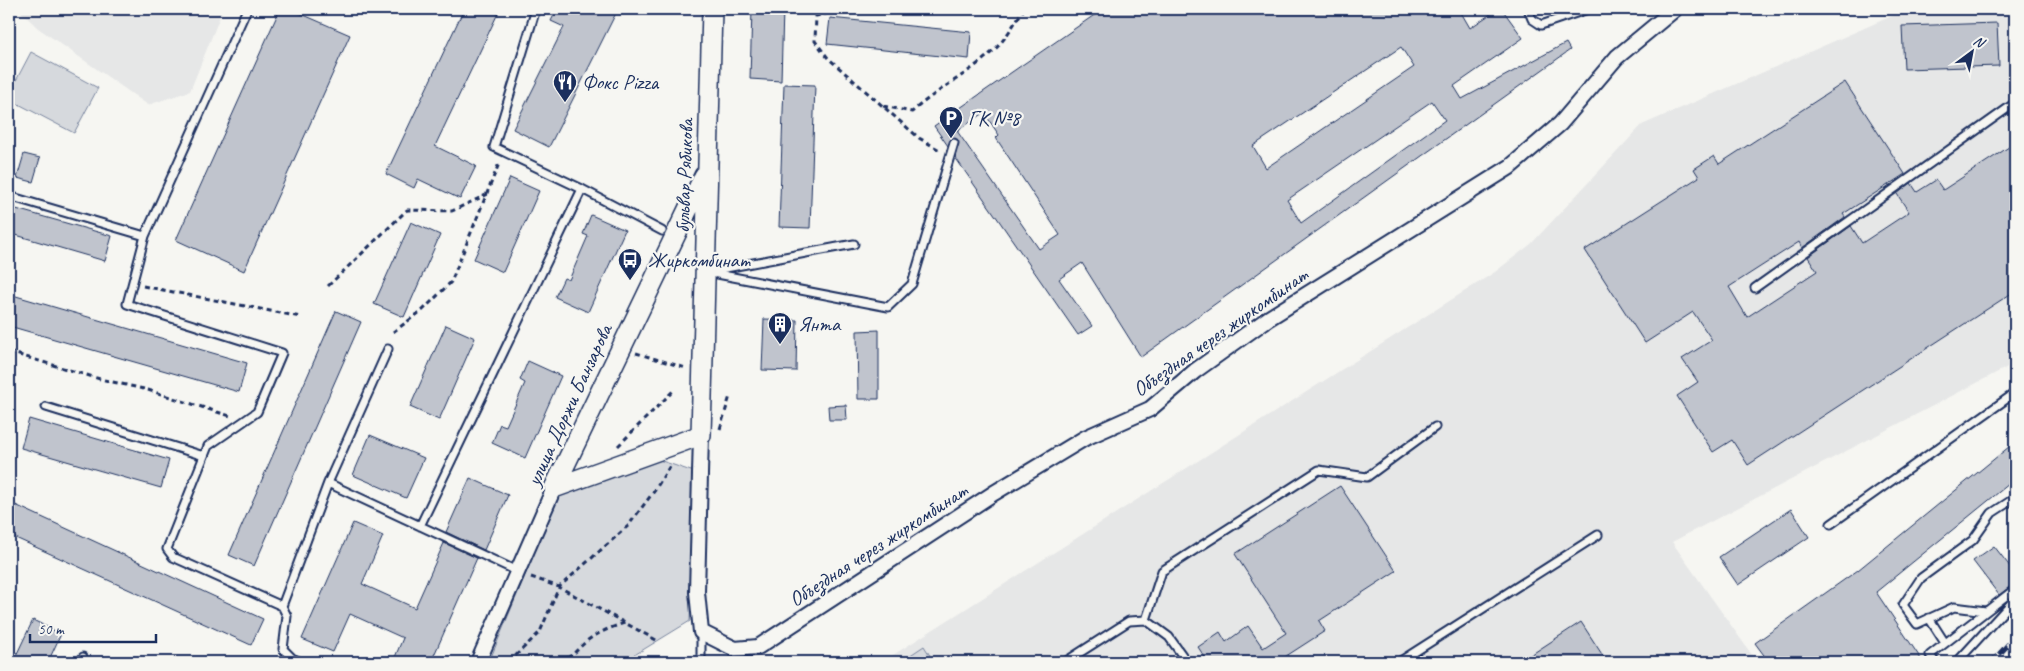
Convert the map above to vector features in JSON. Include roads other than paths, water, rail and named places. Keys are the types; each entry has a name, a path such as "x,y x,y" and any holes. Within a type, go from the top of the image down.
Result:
{"street":[{"name":"бульвар Рябикова","path":"701,632 697,592 710,435 704,272 712,9"},
{"name":"Объездная через жиркомбинат","path":"701,632 735,649 758,647 994,493 1085,438 1150,409 1195,371 1269,318 1510,166 1560,124 1616,57 1675,9"},
{"name":"улица Доржи Банзарова","path":"478,662 521,573 554,488 706,171"},
{"path":"554,488 710,435"}],"lane":[{"path":"247,9 146,236 127,304 282,353 257,412 208,446 167,549 173,557 282,606 287,616 283,649 292,658 301,662"},
{"path":"536,9 494,146 662,231"},
{"path":"1528,9 1532,19 1541,25 1588,9"},
{"path":"1756,288 2015,103"},
{"path":"704,272 888,307 912,284 954,143"},
{"path":"420,526 582,189"},
{"path":"9,196 146,236"},
{"path":"704,272 854,244"},
{"path":"282,606 328,483 388,349"},
{"path":"1830,524 2015,393"},
{"path":"46,407 204,456"},
{"path":"1146,620 1162,571 1318,470 1367,477 1435,427"},
{"path":"328,483 521,573"},
{"path":"1986,611 1954,607 1916,624 1904,605 1921,578 1973,540 1992,512 2015,498"},
{"path":"1399,662 1598,535"},
{"path":"1935,662 1930,654 2015,589"},
{"path":"1957,662 2015,599"},
{"path":"1929,618 1945,643"},
{"path":"1065,662 1129,621 1146,620 1169,637 1187,662"},
{"path":"701,632 701,662"}],"railway":[{"path":"1992,662 2015,637"}],"place":[{"name":"Фокс Pizza","path":"565,103"},
{"name":"ГК №8","path":"951,139"},
{"name":"Жиркомбинат","path":"630,281"},
{"name":"Янта","path":"780,345"}]}
